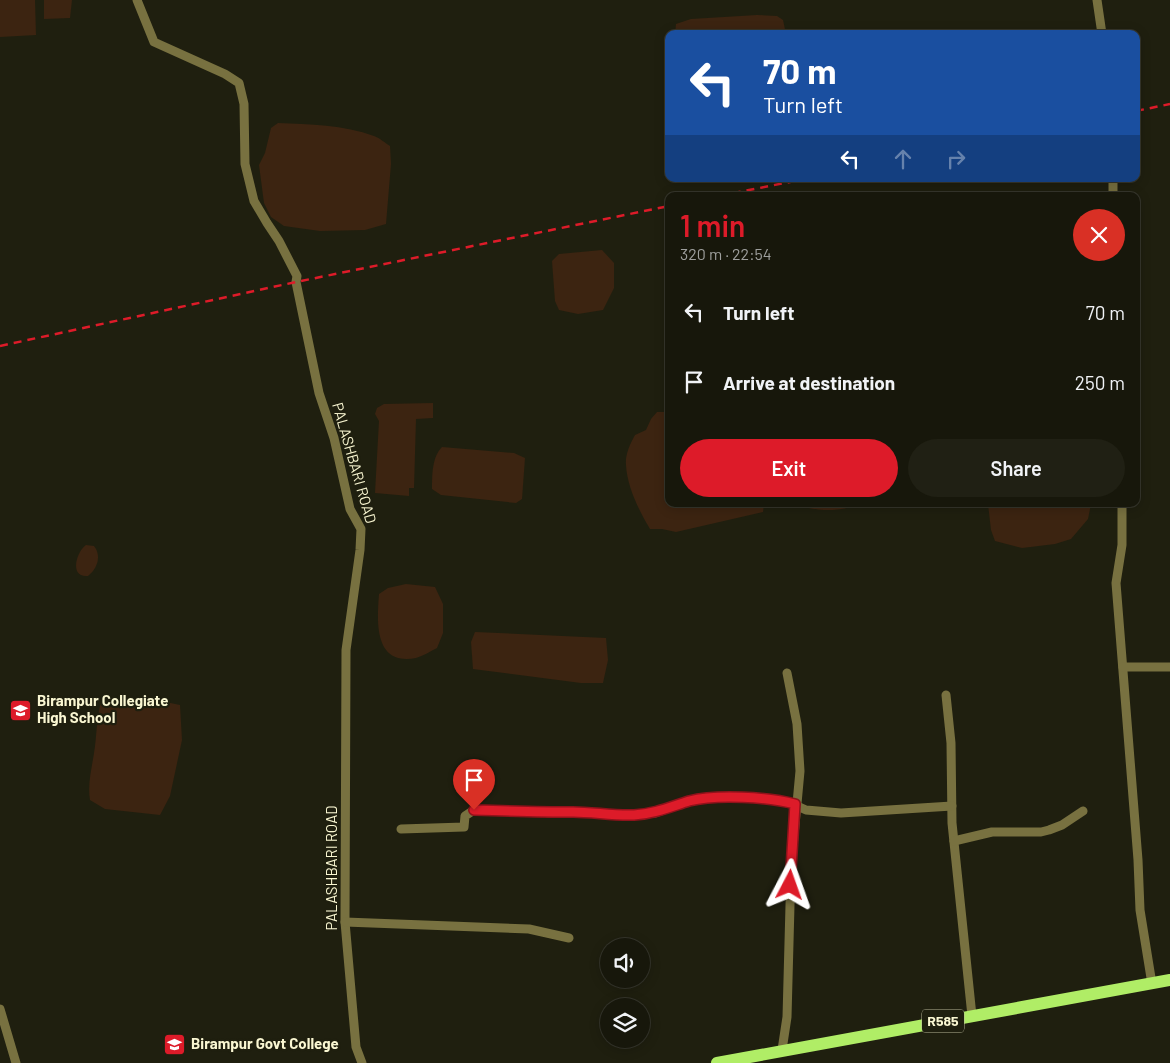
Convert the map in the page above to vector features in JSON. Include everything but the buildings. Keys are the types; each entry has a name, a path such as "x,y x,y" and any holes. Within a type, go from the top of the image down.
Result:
{"main road":[{"name":"R585","path":"716,1063 1170,980"}],"street":[{"name":"PALASHBARI ROAD","path":"137,0 154,42 225,74 239,83 244,104 245,164 254,201 280,241 297,276 296,282 319,393 334,438 350,509 361,529 360,550 346,650 345,922 356,1047 362,1063"},
{"path":"1097,0 1101,30"},
{"path":"1122,507 1122,545 1116,583 1138,860 1140,910 1152,984"},
{"path":"1123,667 1170,667"},
{"path":"782,1050 787,1017 789,902 795,804 800,771 797,724 787,673"},
{"path":"946,696 951,744 954,841 972,1016"},
{"path":"401,830 464,827 465,816 474,810 633,815 655,813 690,801 712,798 771,799 795,804 806,810 841,813 952,806"},
{"path":"954,841 992,832 1041,832 1062,825 1082,811"},
{"path":"345,922 529,929 569,938"},
{"path":"0,1009 16,1063"}],"shaded area":[{"path":"0,0 35,0 36,35 0,37"},
{"path":"44,0 72,0 70,18 44,19"},
{"path":"757,15 777,16 783,20 785,30 675,30 676,24 691,19"},
{"path":"278,123 351,129 376,137 390,146 391,164 386,224 365,230 320,231 284,226 271,217 264,203 259,165 265,153 271,128"},
{"path":"602,250 614,263 614,288 603,310 578,314 559,310 555,301 552,261 559,254"},
{"path":"433,403 433,418 416,419 414,488 409,488 409,496 375,493 379,421 375,414 377,408 384,404"},
{"path":"657,412 665,412 665,507 764,507 763,512 676,532 650,529 631,490 626,457 635,435 646,430"},
{"path":"442,447 514,453 525,458 522,499 516,503 441,495 432,489 432,484 434,461"},
{"path":"806,507 850,507 835,510"},
{"path":"988,507 1090,507 1088,519 1071,539 1055,544 1022,548 995,541 991,530"},
{"path":"86,545 94,546 98,558 94,570 88,576 82,576 76,569 76,564 79,553"},
{"path":"406,584 435,587 443,604 443,633 437,648 416,658 402,659 392,655 385,649 381,640 378,605 379,594 388,588"},
{"path":"475,632 606,638 608,660 603,683 581,683 473,669 471,642"},
{"path":"103,696 156,700 180,705 182,740 170,796 160,815 105,809 90,800 90,780 98,714"}],"railway":[{"path":"1140,110 1170,104"},
{"path":"739,192 790,182"},
{"path":"0,346 296,282 665,207"}],"place":[{"name":"Birampur Collegiate High School","path":"21,710"},
{"name":"Birampur Govt College","path":"175,1044"}],"route":[{"path":"474,810 633,815 655,813 690,801 712,798 771,799 795,804 790,885"}]}
